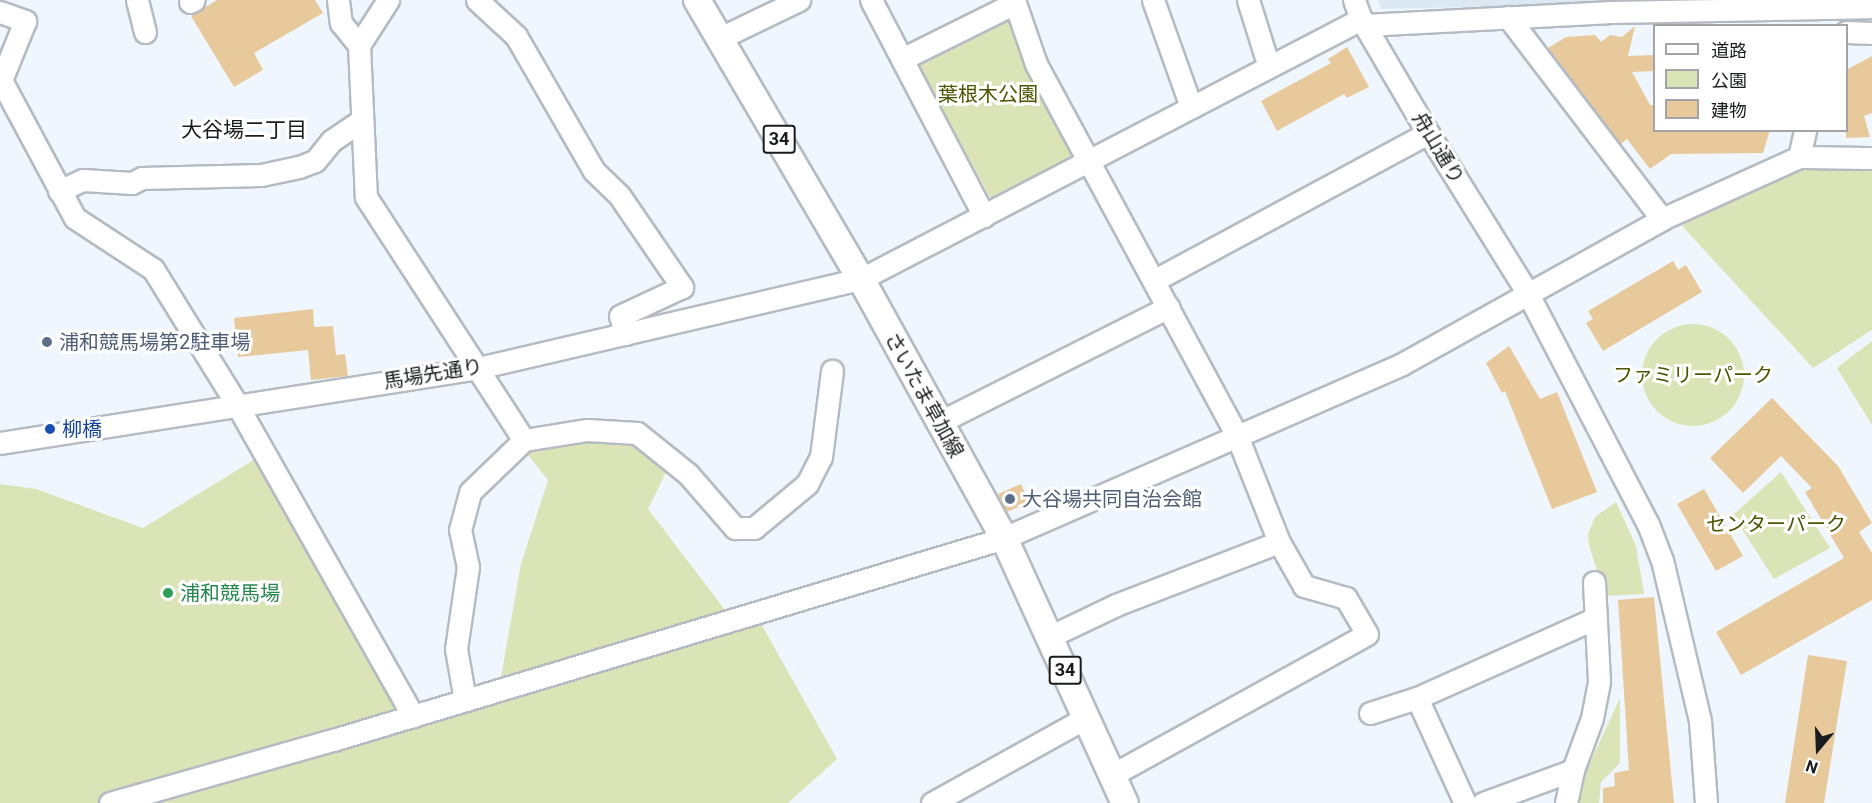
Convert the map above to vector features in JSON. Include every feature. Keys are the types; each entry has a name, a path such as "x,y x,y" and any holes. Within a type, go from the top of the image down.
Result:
{"main road":[{"name":"さいたま草加線","path":"697,0 861,279 938,423 1004,538 1125,803"}],"street":[{"path":"137,0 145,32"},
{"path":"338,0 341,23 359,45"},
{"path":"388,0 359,45 366,197 524,440"},
{"path":"477,0 516,36 594,171 620,195 682,287 620,316 626,334"},
{"path":"720,38 799,0"},
{"path":"871,0 984,216"},
{"path":"1153,0 1191,107"},
{"path":"1248,0 1269,67"},
{"path":"902,59 1015,2 1036,64 1155,280 1237,436 1278,542 1304,586 1346,598 1367,634 1112,775"},
{"path":"1360,15 1508,17 1616,6 1836,11 1872,7"},
{"path":"0,12 25,21 1,83 59,191 75,218 153,269 236,403 413,716"},
{"name":"馬場先通り","path":"0,443 236,403 478,368 861,279 1269,67 1360,15"},
{"name":"舟山通り","path":"1360,15 1428,133 1527,292 1648,524 1662,560 1700,721 1706,803"},
{"path":"1508,17 1662,219"},
{"path":"1848,32 1872,33"},
{"path":"59,191 83,180 132,183 142,178 261,175 299,167 315,161 331,141 362,120"},
{"path":"1799,158 1805,132"},
{"path":"1155,280 1428,133"},
{"path":"110,803 333,740 1004,538 1402,364 1527,292 1662,219 1799,158 1872,158"},
{"path":"938,423 1169,307"},
{"path":"465,700 456,649 468,567 460,530 470,492 524,440 587,430 637,434 688,474 735,528 754,528 807,484 821,457 832,371"},
{"path":"1049,637 1116,605 1278,542"},
{"path":"1566,803 1573,770 1592,718 1599,681 1594,619 1594,582"},
{"path":"1370,713 1417,698 1594,619"},
{"path":"1417,698 1465,803"},
{"path":"932,803 1087,717"},
{"path":"1483,803 1573,770"}],"shaded area":[{"path":"1378,0 1607,0 1601,4 1381,9"}],"green space":[{"name":"葉根木公園","path":"1007,17 1012,20 1073,152 1069,161 997,198 990,197 919,67 920,61"},
{"path":"1802,169 1872,170 1872,330 1813,368 1682,226 1751,182"},
{"name":"ファミリーパーク","path":"1693,324 1712,328 1729,339 1740,356 1744,375 1740,394 1729,411 1712,422 1693,426 1674,422 1657,411 1646,394 1642,375 1646,356 1657,339 1674,328"},
{"path":"1872,341 1872,425 1837,368"},
{"name":"浦和競馬場","path":"577,440 630,441 668,468 648,509 738,627 760,622 837,759 788,803 0,803 0,484 36,489 143,528 260,456 414,727 496,705 521,564 548,480 524,450"},
{"name":"センターパーク","path":"1781,472 1830,548 1774,579 1733,515"},
{"path":"1616,502 1636,546 1644,594 1605,596 1589,545 1588,534 1595,517"},
{"path":"1620,698 1620,763 1601,782 1599,803 1578,803 1585,774"}],"building":[{"path":"217,0 315,0 323,13 254,53 263,70 234,87 191,16"},
{"path":"1635,26 1628,56 1653,55 1653,71 1632,72 1650,105 1653,105 1653,132 1769,132 1763,153 1671,154 1650,169 1627,139 1621,144 1548,48 1566,37 1595,35 1601,42 1610,35 1622,37"},
{"path":"1347,47 1369,87 1347,98 1344,94 1277,131 1261,101 1331,63 1328,59"},
{"path":"1872,56 1872,113 1864,116 1870,137 1846,138 1846,132 1848,132 1848,69"},
{"path":"1673,261 1678,270 1686,265 1702,292 1603,351 1586,323 1593,319 1588,311"},
{"path":"313,309 314,327 333,326 336,355 345,354 348,376 311,380 308,350 238,357 234,318"},
{"path":"1509,346 1540,399 1557,392 1597,492 1552,509 1505,391 1502,393 1486,363"},
{"path":"1772,398 1838,466 1872,523 1859,532 1872,553 1872,600 1741,675 1716,632 1844,558 1805,492 1812,488 1781,456 1743,493 1710,458"},
{"path":"1021,484 1029,502 1007,512 998,494"},
{"path":"1704,489 1743,556 1716,571 1677,504"},
{"path":"1654,597 1674,803 1603,803 1603,788 1615,786 1614,773 1629,770 1618,600"},
{"path":"1808,655 1847,661 1824,803 1785,803"}],"place":[{"name":"浦和競馬場第2駐車場","path":"47,342"},
{"name":"柳橋","path":"50,429"},
{"name":"大谷場共同自治会館","path":"1010,499"},
{"name":"浦和競馬場","path":"168,593"}],"district":[{"name":"大谷場二丁目","path":"244,130"}]}
